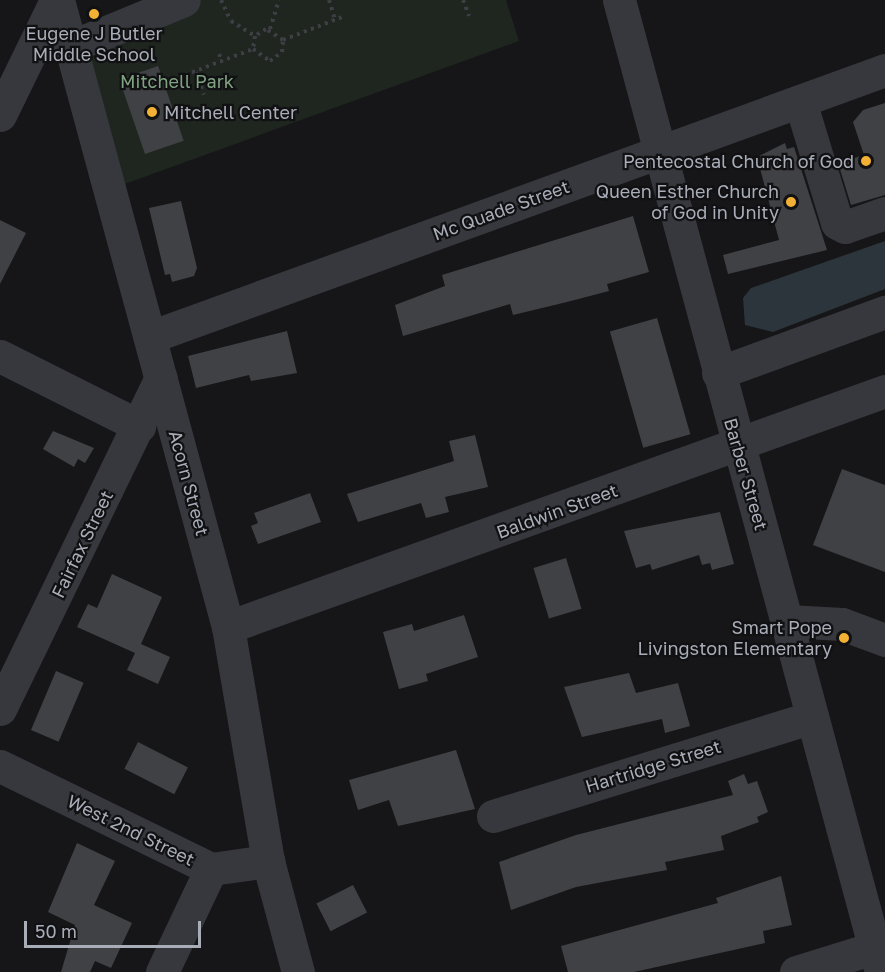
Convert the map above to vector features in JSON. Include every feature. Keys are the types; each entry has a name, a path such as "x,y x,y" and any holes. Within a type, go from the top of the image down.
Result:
{"street":[{"name":"Acorn Street","path":"57,0 228,627 268,861 298,972"},
{"path":"0,115 57,0"},
{"path":"70,47 148,6 184,0"},
{"name":"Barber Street","path":"619,0 737,446 801,621 812,717 877,960"},
{"name":"Mc Quade Street","path":"150,337 885,70"},
{"path":"800,101 837,222 844,227 885,213"},
{"path":"718,373 885,312"},
{"path":"0,356 139,426"},
{"name":"Fairfax Street","path":"0,709 139,426 160,378"},
{"name":"Baldwin Street","path":"228,627 885,392"},
{"path":"801,621 842,624 885,640"},
{"name":"Hartridge Street","path":"494,816 812,717"},
{"name":"West 2nd Street","path":"0,766 211,869 268,861"},
{"path":"162,972 211,869"},
{"path":"796,972 877,960"}],"path":[{"path":"221,0 231,21 255,36"},
{"path":"270,30 279,0"},
{"path":"329,0 335,20"},
{"path":"464,0 469,16"},
{"path":"283,40 345,16"},
{"path":"255,36 270,30"},
{"path":"270,30 283,40"},
{"path":"253,49 255,36"},
{"path":"253,49 270,61 282,52 283,40"},
{"path":"164,83 253,49"},
{"path":"219,54 222,61"},
{"path":"196,72 204,95"}],"green space":[{"name":"Mitchell Park","path":"147,0 506,0 519,41 122,185 78,27"}],"shaded area":[{"path":"885,241 885,289 773,332 745,325 743,298 751,288"}],"building":[{"name":"Mitchell Center","path":"158,66 184,141 145,154 119,79"},
{"name":"Pentecostal Church of God","path":"885,103 885,195 851,205 838,163 864,155 853,122 863,110"},
{"name":"Queen Esther Church of God in Unity","path":"785,143 787,149 794,147 827,250 728,274 723,255 779,240 757,157"},
{"path":"181,201 197,268 194,276 172,282 170,274 165,275 149,208"},
{"path":"633,216 649,272 607,284 609,291 567,302 513,315 510,304 403,336 395,305 445,286 442,275"},
{"path":"0,220 26,233 0,284"},
{"path":"657,318 690,434 643,448 610,332"},
{"path":"287,331 297,373 251,381 249,375 196,388 188,356"},
{"path":"53,431 94,448 85,463 78,459 74,467 43,449"},
{"path":"475,435 488,487 445,497 449,512 426,518 421,503 358,522 347,494 454,461 449,441"},
{"path":"842,469 885,485 885,572 813,545"},
{"path":"310,493 321,522 258,544 251,526 258,523 254,513"},
{"path":"720,512 734,564 712,570 710,563 702,565 699,555 652,570 650,564 636,568 624,531"},
{"path":"566,558 581,609 549,619 533,568"},
{"path":"112,574 162,597 141,644 170,657 158,684 127,670 135,653 77,627 88,604 97,608"},
{"path":"464,615 478,657 426,674 428,681 399,689 383,632 412,624 414,631"},
{"path":"56,671 84,683 59,742 31,730"},
{"path":"629,673 636,693 678,683 690,726 665,733 662,719 582,737 564,687"},
{"path":"138,742 188,767 174,794 124,769"},
{"path":"456,750 475,809 398,826 389,800 358,810 349,780"},
{"path":"744,774 748,784 757,781 768,812 757,817 759,822 721,836 724,850 665,862 667,870 576,887 511,910 499,862 576,835 733,795 728,781"},
{"path":"77,843 115,861 94,905 132,923 111,968 95,961 90,972 61,972 75,925 48,912"},
{"path":"781,876 792,925 763,931 765,943 634,972 568,972 561,946 718,903 716,898"},
{"path":"353,885 367,913 331,931 316,904"}],"place":[{"name":"Eugene J Butler Middle School","path":"94,14"},
{"name":"Mitchell Center","path":"152,112"},
{"name":"Pentecostal Church of God","path":"866,161"},
{"name":"Queen Esther Church of God in Unity","path":"791,202"},
{"name":"Smart Pope Livingston Elementary","path":"844,638"}]}
